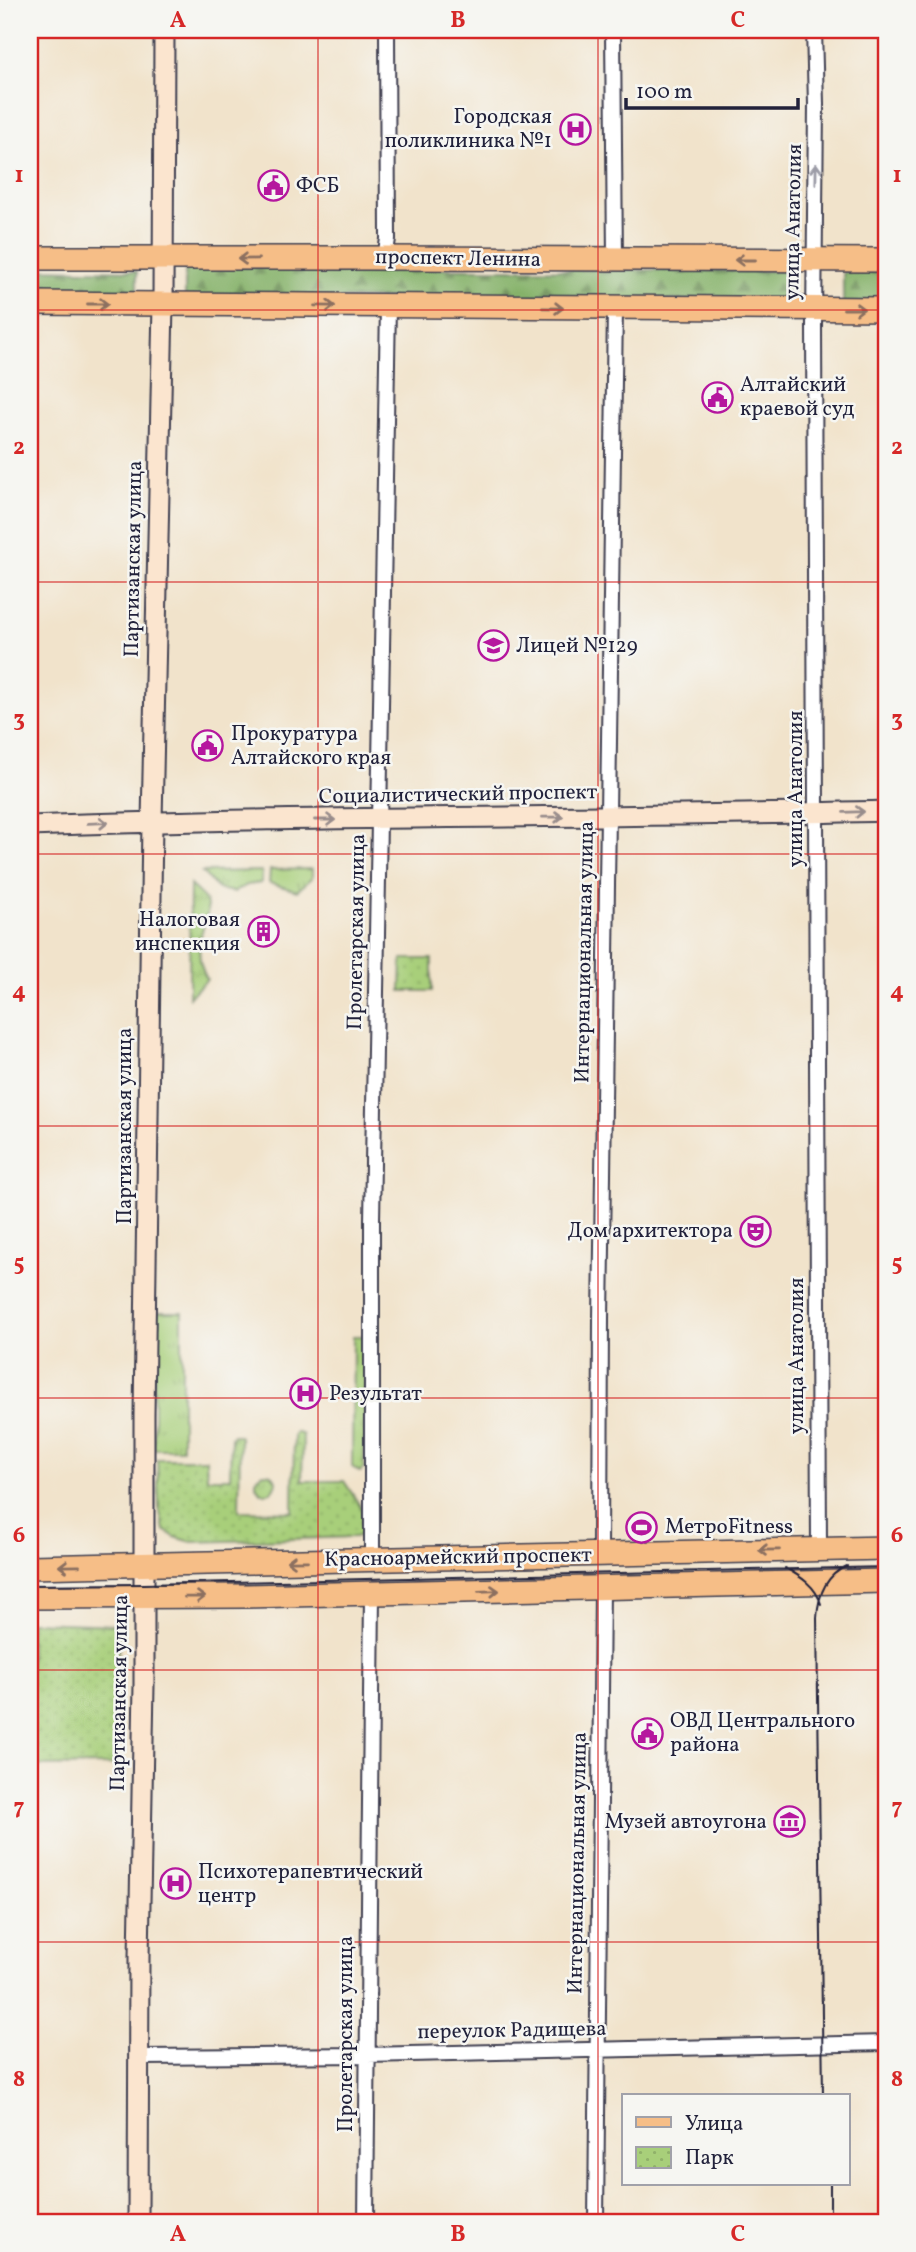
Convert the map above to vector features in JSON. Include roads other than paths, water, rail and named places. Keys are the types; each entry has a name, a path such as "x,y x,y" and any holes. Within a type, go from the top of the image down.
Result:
{"main road":[{"name":"Партизанская улица","path":"138,2222 144,1415 152,821 163,304 164,30"},
{"name":"проспект Ленина","path":"30,258 615,260 815,251 886,261"},
{"path":"30,303 886,309"},
{"name":"Социалистический проспект","path":"30,826 152,821 380,820 886,811"},
{"name":"Красноармейский проспект","path":"30,1567 886,1548"},
{"path":"452,1558 452,1592"},
{"name":"Красноармейский проспект","path":"30,1597 452,1592 886,1581"}],"street":[{"path":"385,258 388,239 387,30"},
{"path":"613,30 615,260"},
{"name":"улица Анатолия","path":"814,30 819,1549"},
{"name":"Пролетарская улица","path":"372,1559 372,1221 388,306"},
{"name":"Интернациональная улица","path":"600,1554 615,309"},
{"name":"Интернациональная улица","path":"596,2222 602,1588"},
{"name":"Пролетарская улица","path":"366,2222 372,1593"},
{"name":"переулок Радищева","path":"139,2057 367,2055 886,2043"}],"tram line":[{"path":"823,2094 817,1618 824,1587 834,1575 847,1566"},
{"path":"30,1585 886,1567"},
{"path":"785,1568 802,1578 821,1604"},
{"path":"830,2186 830,2222"}],"place":[{"name":"Городская поликлиника №1","path":"575,129"},
{"name":"ФСБ","path":"273,186"},
{"name":"Алтайский краевой суд","path":"717,397"},
{"name":"Лицей №129","path":"493,646"},
{"name":"Прокуратура Алтайского края","path":"208,746"},
{"name":"Налоговая инспекция","path":"263,932"},
{"name":"Дом архитектора","path":"756,1231"},
{"name":"Результат","path":"306,1394"},
{"name":"МетроFitness","path":"642,1527"},
{"name":"ОВД Центрального района","path":"647,1733"},
{"name":"Музей автоугона","path":"790,1822"},
{"name":"Психотерапевтический центр","path":"175,1884"}]}
